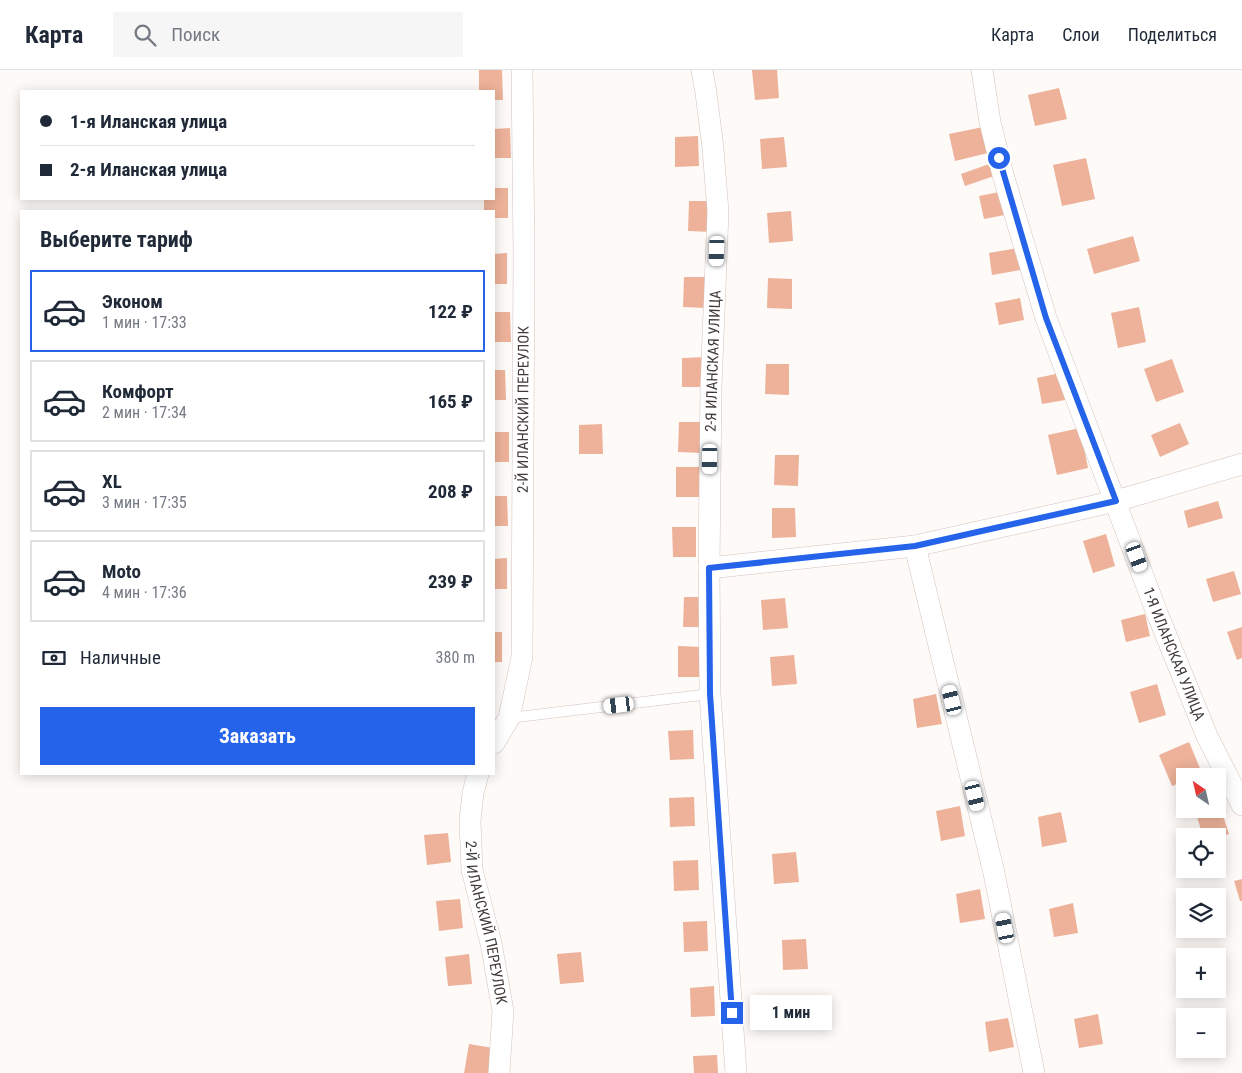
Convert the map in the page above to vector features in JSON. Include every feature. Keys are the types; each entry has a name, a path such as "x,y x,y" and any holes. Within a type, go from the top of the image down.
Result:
{"street":[{"name":"2-Й ИЛАНСКИЙ ПЕРЕУЛОК","path":"495,741 509,718 522,657 524,254 522,70"},
{"name":"2-Я ИЛАНСКАЯ УЛИЦА","path":"702,70 713,148 718,212 711,387 710,694 736,1073"},
{"name":"1-Я ИЛАНСКАЯ УЛИЦА","path":"982,70 990,122 1003,175 1046,318 1206,736 1242,805"},
{"path":"709,568 915,546 1116,501 1242,464"},
{"path":"915,546 994,873 1034,1073"},
{"name":"2-Й ИЛАНСКИЙ ПЕРЕУЛОК","path":"478,775 473,793 470,821 472,870 491,943 502,1011 499,1073"}],"lane":[{"path":"509,718 710,694"}],"building":[{"path":"479,70 502,70 503,100 495,100 495,90 479,90"},
{"path":"752,70 777,70 779,98 755,100"},
{"path":"1059,88 1067,119 1035,126 1028,95"},
{"path":"983,127 988,153 955,161 949,134"},
{"path":"510,128 511,158 495,158 495,129"},
{"path":"698,136 699,166 675,167 675,137"},
{"path":"784,137 787,167 762,169 760,139"},
{"path":"1086,158 1095,199 1062,206 1053,165"},
{"path":"992,163 997,175 965,186 961,174"},
{"path":"495,188 508,188 508,218 495,218 495,210 484,210 484,200 495,200"},
{"path":"1005,191 1010,214 984,219 979,196"},
{"path":"689,201 713,201 712,232 688,231"},
{"path":"791,211 793,241 769,243 767,213"},
{"path":"1133,236 1140,261 1094,274 1087,249"},
{"path":"1018,248 1021,270 992,275 989,253"},
{"path":"507,253 507,284 495,284 495,254"},
{"path":"684,277 707,277 706,308 683,307"},
{"path":"768,278 792,279 792,309 767,308"},
{"path":"1020,298 1024,320 999,325 995,303"},
{"path":"1139,307 1146,342 1118,348 1111,313"},
{"path":"495,312 510,312 511,342 495,342"},
{"path":"706,357 706,387 682,387 682,358"},
{"path":"1172,359 1184,392 1156,402 1144,369"},
{"path":"766,364 789,364 789,395 765,394"},
{"path":"495,370 505,370 506,400 495,400"},
{"path":"1060,373 1065,400 1042,404 1037,378"},
{"path":"679,422 703,422 702,453 678,452"},
{"path":"1180,423 1189,444 1160,457 1151,435"},
{"path":"602,424 603,454 579,454 579,425"},
{"path":"1080,428 1088,468 1057,475 1048,435"},
{"path":"495,432 509,432 509,462 495,462"},
{"path":"775,455 799,455 798,486 774,485"},
{"path":"676,467 699,467 700,497 676,497"},
{"path":"495,496 507,496 508,526 495,526"},
{"path":"1218,501 1223,518 1188,528 1184,511"},
{"path":"772,508 795,508 796,537 772,538"},
{"path":"672,527 696,527 696,557 673,557"},
{"path":"1106,534 1115,566 1093,573 1083,541"},
{"path":"507,558 507,589 495,589 495,559"},
{"path":"1234,571 1241,594 1213,602 1206,579"},
{"path":"684,597 707,597 707,627 683,627"},
{"path":"785,598 788,628 763,630 761,600"},
{"path":"1145,614 1150,636 1126,642 1121,620"},
{"path":"1242,627 1242,658 1237,660 1227,632"},
{"path":"495,632 502,632 502,662 495,662"},
{"path":"678,646 702,647 702,677 678,677"},
{"path":"794,655 797,684 772,686 770,657"},
{"path":"1157,684 1166,715 1139,723 1130,692"},
{"path":"936,694 942,724 917,728 913,699"},
{"path":"693,730 694,759 670,760 668,731"},
{"path":"1189,742 1200,768 1176,768 1176,784 1172,786 1159,755"},
{"path":"694,797 695,826 670,827 669,798"},
{"path":"960,806 965,836 941,841 936,811"},
{"path":"1061,812 1067,842 1042,847 1038,817"},
{"path":"1197,818 1224,818 1229,834 1226,835 1226,828 1200,828"},
{"path":"448,833 451,862 427,865 424,835"},
{"path":"796,852 799,882 774,884 772,854"},
{"path":"698,860 699,890 674,891 673,861"},
{"path":"1242,879 1242,901 1240,901 1234,881"},
{"path":"980,889 985,919 960,923 956,894"},
{"path":"460,899 463,928 439,931 436,901"},
{"path":"1073,903 1078,933 1054,937 1049,909"},
{"path":"707,921 708,951 684,952 683,922"},
{"path":"806,939 808,969 783,970 782,940"},
{"path":"581,952 584,982 560,984 557,954"},
{"path":"469,954 472,984 448,986 445,957"},
{"path":"714,986 715,1016 691,1017 690,988"},
{"path":"813,999 814,1028 790,1030 789,1000"},
{"path":"1098,1014 1103,1044 1079,1048 1074,1019"},
{"path":"1008,1018 1014,1047 989,1052 985,1022"},
{"path":"469,1044 493,1048 489,1073 464,1073"},
{"path":"717,1055 718,1073 694,1073 693,1056"}],"route":[{"path":"732,1013 710,694 709,568 915,546 1116,501 1046,318 999,158"}]}
